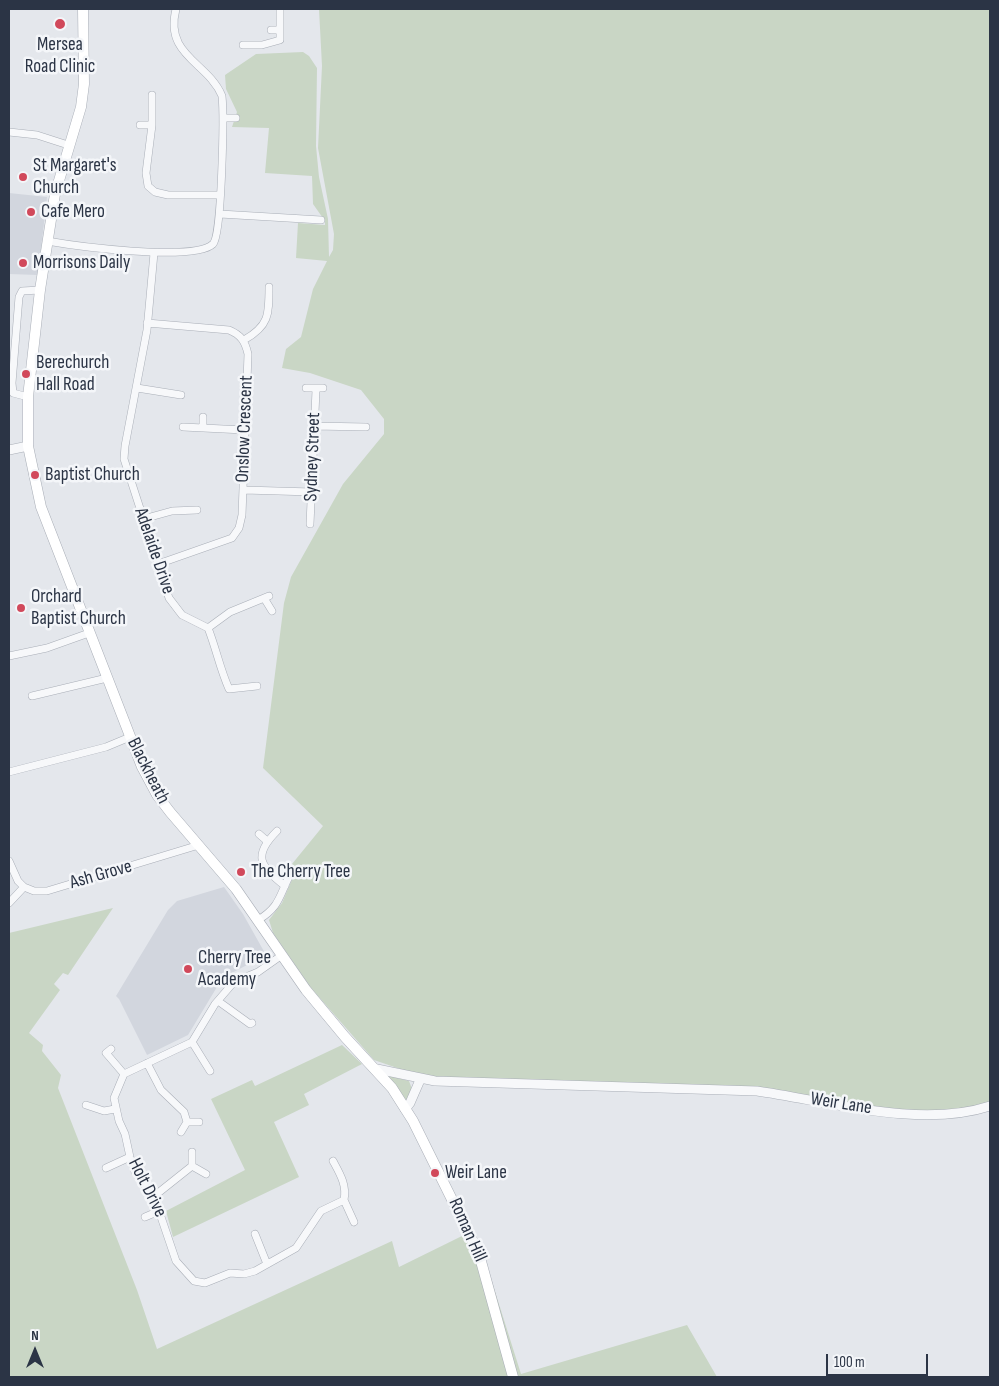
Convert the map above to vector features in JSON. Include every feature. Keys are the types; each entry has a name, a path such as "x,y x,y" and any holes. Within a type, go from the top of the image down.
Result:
{"main road":[{"name":"Blackheath","path":"83,9 84,84 81,107 68,144 55,194 40,290 28,397 28,446 41,507 130,737 157,795 236,889 306,990 345,1037 377,1070"},
{"name":"Roman Hill","path":"377,1070 405,1109 447,1186 479,1254 513,1377"}],"street":[{"path":"47,241 154,253 192,252 211,246 217,239 220,214 222,96 217,84 180,49 174,24 176,9"},
{"path":"243,45 262,45 280,40 280,9"},
{"path":"271,30 280,30"},
{"path":"152,95 152,125 146,173 148,186 154,192 168,195 219,195"},
{"path":"223,118 236,118"},
{"path":"140,125 152,125"},
{"path":"9,132 37,136 68,144"},
{"path":"220,214 317,217"},
{"name":"Adelaide Drive","path":"154,253 148,323 124,459 132,491 144,519 169,598 182,615 208,628"},
{"path":"148,323 221,328 238,334 244,340 264,326 269,300 269,288"},
{"path":"28,397 13,393 12,383 19,297 22,291 40,290"},
{"path":"269,300 278,300"},
{"name":"Onslow Crescent","path":"158,564 232,538 241,523 244,490 244,430 248,354 244,340"},
{"path":"137,388 179,392"},
{"name":"Sydney Street","path":"306,388 319,389 314,426 310,524"},
{"path":"203,417 203,428"},
{"path":"314,426 363,427 360,436"},
{"path":"184,427 244,430"},
{"path":"9,450 28,446"},
{"path":"244,490 312,492"},
{"path":"144,519 172,511 197,510"},
{"path":"252,685 230,689 222,673 218,653 208,628 230,612 266,597 272,611"},
{"path":"9,656 48,648 89,633"},
{"path":"32,696 107,678"},
{"path":"9,770 106,747 130,737"},
{"path":"277,831 267,841 261,853 263,866 285,886"},
{"path":"259,834 267,841"},
{"name":"Ash Grove","path":"24,887 34,891 47,891 199,846"},
{"path":"9,861 18,881 24,887 9,903"},
{"path":"258,920 268,914 279,902 290,875"},
{"path":"86,1105 104,1111 115,1108 114,1098 124,1074 192,1042 218,1001 234,982 258,972 282,955"},
{"path":"218,1001 249,1025"},
{"path":"192,1042 210,1071"},
{"path":"111,1049 106,1053 124,1074"},
{"path":"147,1064 160,1090 184,1112 187,1122"},
{"name":"Weir Lane","path":"377,1070 420,1080 566,1087 706,1088 756,1091 807,1098 843,1107 936,1116 990,1106"},
{"path":"405,1109 420,1080"},
{"name":"Holt Drive","path":"115,1108 125,1134 130,1157 136,1172 153,1197 176,1261 194,1281 205,1283 230,1273 244,1274 267,1264 296,1248 321,1211 344,1200"},
{"path":"187,1122 199,1122"},
{"path":"180,1132 187,1122"},
{"path":"192,1152 192,1166"},
{"path":"106,1168 130,1157"},
{"path":"333,1161 344,1180 346,1191 344,1200 354,1222"},
{"path":"192,1166 206,1174"},
{"path":"153,1197 192,1166"},
{"path":"145,1218 159,1211"},
{"path":"255,1234 267,1264"}],"shaded area":[{"path":"9,193 47,197 38,275 9,274"},
{"name":"Cherry Tree Academy","path":"224,887 243,914 266,955 228,975 217,987 188,1035 147,1055 116,996 168,910 177,901"}],"green space":[{"path":"319,9 990,9 990,1106 936,1115 757,1091 435,1081 374,1060 311,988 273,933 269,920 282,903 297,868 292,864 323,826 263,768 284,603 291,577 343,484 384,434 384,419 361,390 310,373 282,368 286,349 301,337 313,289 327,261 296,258 298,223 325,225 325,221 313,204 312,176 265,173 269,128 232,127 237,112 226,89 225,75 256,54 303,52 309,56 317,68 316,146 319,177 328,219 329,257 333,250 334,234 318,148 322,66"},
{"path":"113,908 68,975 63,973 54,984 60,990 29,1033 43,1045 42,1051 61,1075 58,1088 137,1290 157,1349 392,1241 399,1267 462,1236 474,1234 487,1266 521,1374 687,1325 717,1377 9,1377 9,933"},
{"path":"342,1045 362,1064 304,1094 309,1105 274,1122 299,1177 173,1237 166,1211 245,1170 211,1099 252,1080 255,1086"},
{"path":"386,1075 409,1081 412,1089 407,1101"}],"place":[{"name":"Mersea Road Clinic","path":"60,24"},
{"name":"St Margaret's Church","path":"23,177"},
{"name":"Cafe Mero","path":"31,212"},
{"name":"Morrisons Daily","path":"23,263"},
{"name":"Berechurch Hall Road","path":"26,374"},
{"name":"Baptist Church","path":"35,475"},
{"name":"Orchard Baptist Church","path":"21,608"},
{"name":"The Cherry Tree","path":"241,872"},
{"name":"Cherry Tree Academy","path":"188,969"},
{"name":"Weir Lane","path":"435,1173"}]}
